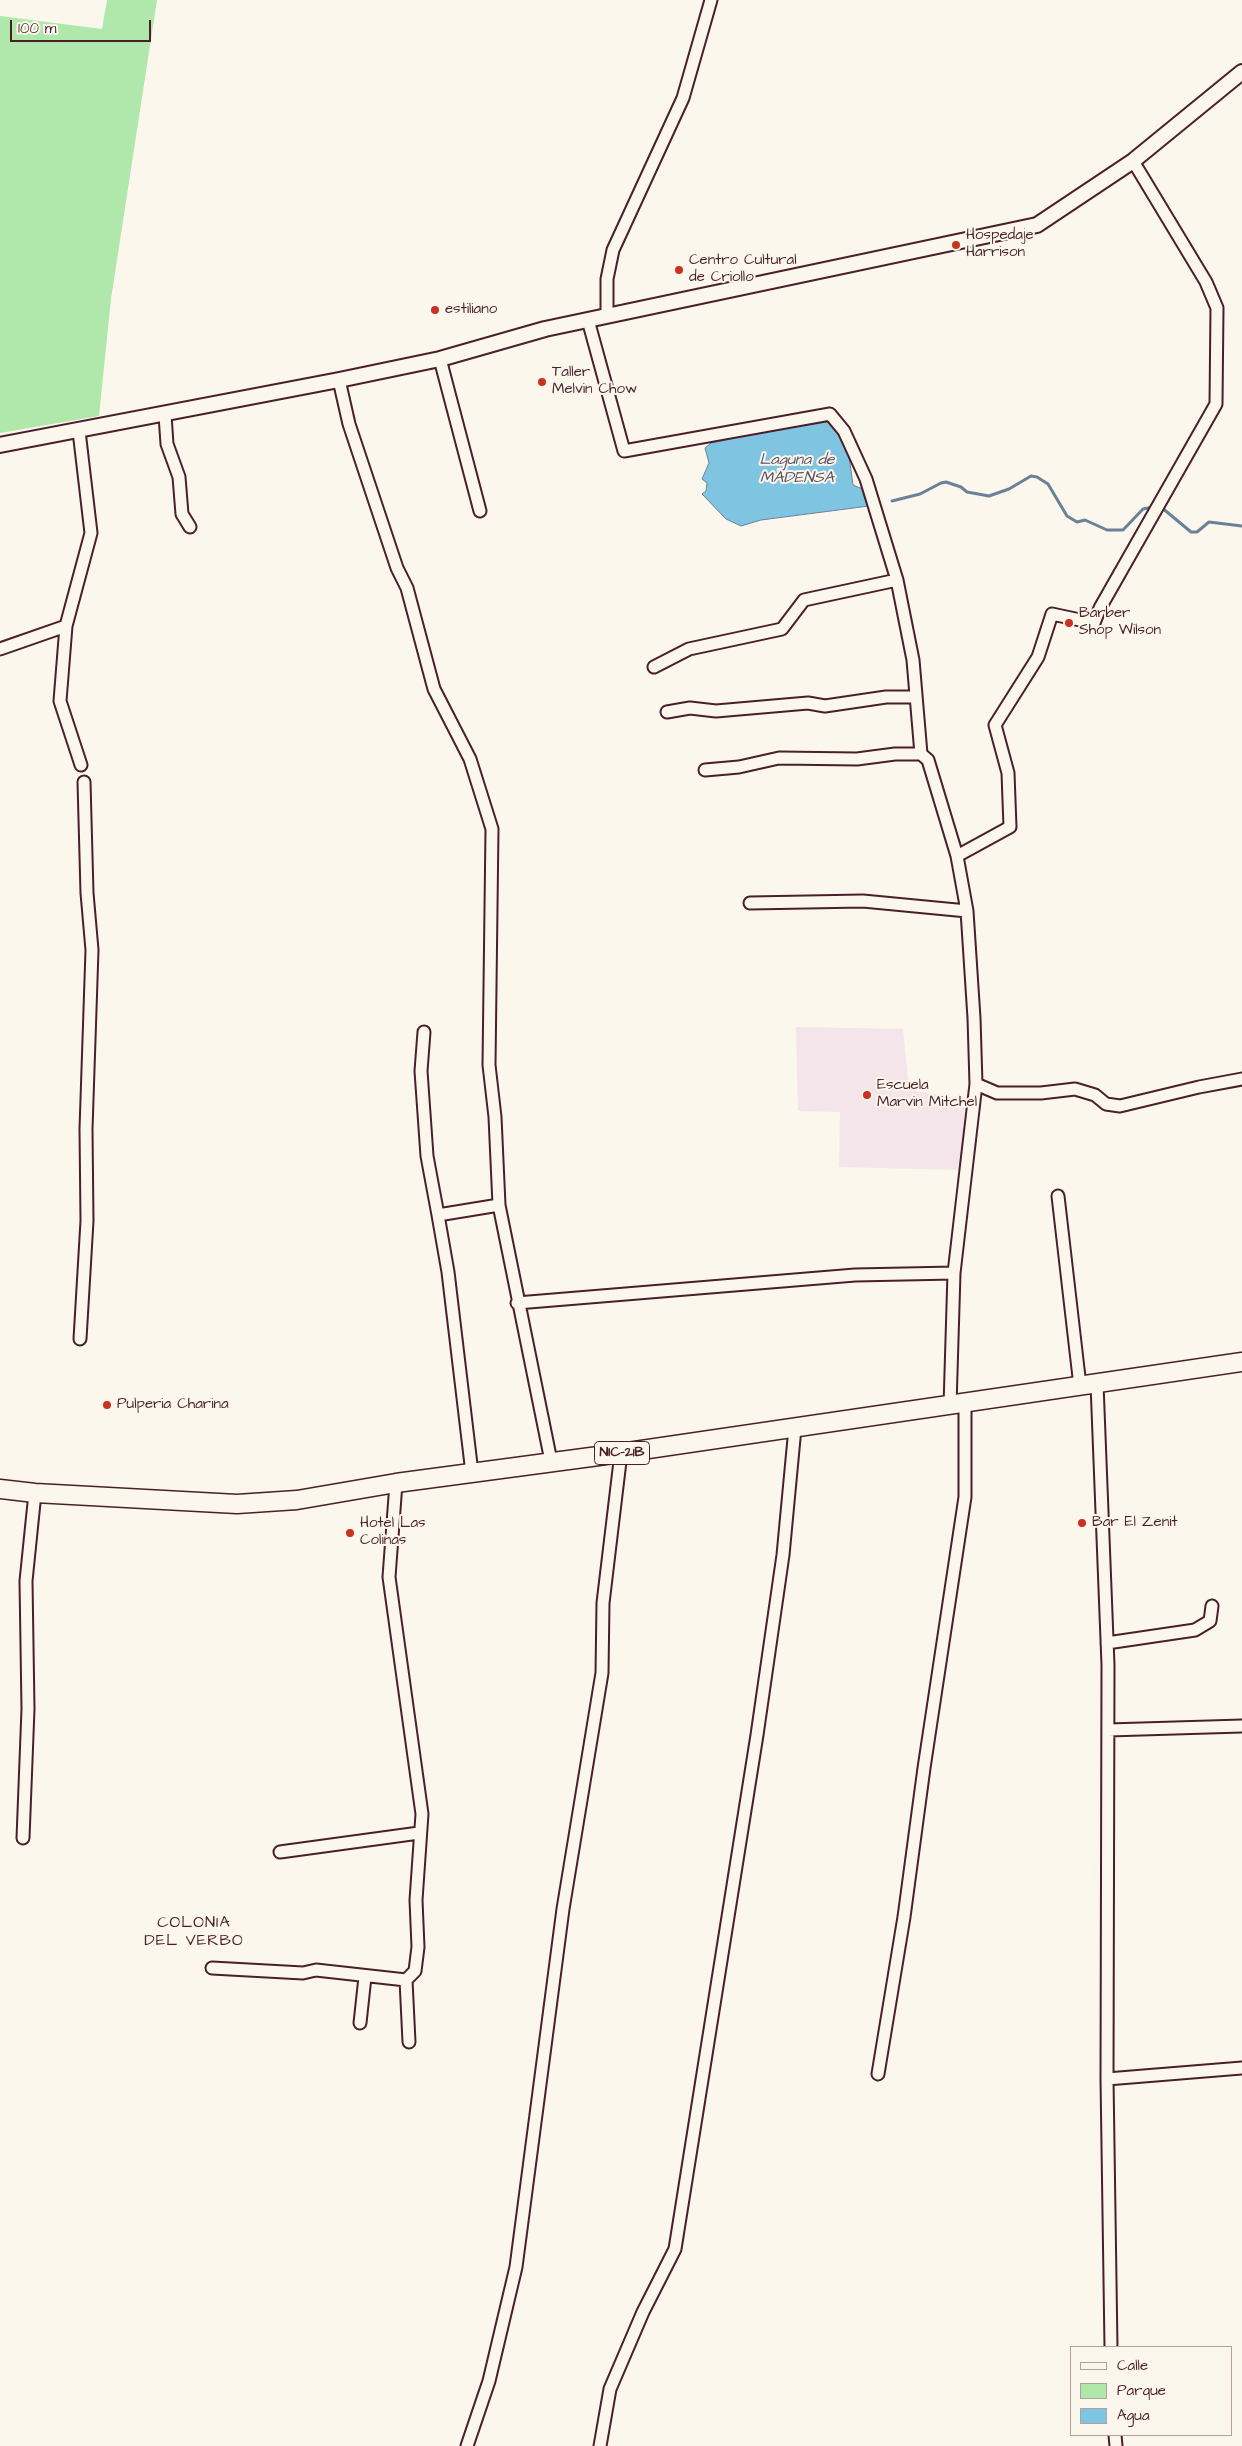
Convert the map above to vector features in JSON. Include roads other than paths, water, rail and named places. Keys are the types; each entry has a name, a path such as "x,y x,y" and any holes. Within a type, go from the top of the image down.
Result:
{"highway":[{"name":"NIC-21B","path":"0,1489 35,1493 237,1504 298,1500 396,1483 958,1405 1242,1362"}],"street":[{"path":"607,316 606,279 613,250 683,98 710,0"},
{"path":"0,445 165,415 339,380 440,358 545,329 1037,225 1133,161 1242,72"},
{"path":"957,856 1010,827 1008,773 995,725 1038,657 1052,614 1094,623 1100,608 1216,404 1217,308 1206,282 1168,223 1133,161"},
{"path":"588,320 624,452 830,414 844,431 866,479 898,580 914,660 921,754"},
{"path":"440,358 480,512"},
{"path":"339,380 349,424 397,568 407,588 434,689 470,759 492,829 489,1065 495,1117 500,1205 550,1461"},
{"path":"165,415 167,444 179,477 182,514 190,527"},
{"path":"80,431 90,533 66,626 60,701 81,765"},
{"path":"654,667 689,649 782,629 804,600 898,580"},
{"path":"0,648 66,626"},
{"path":"667,712 690,708 716,711 808,704 825,706 886,697 916,697"},
{"path":"705,770 739,767 779,758 857,759 895,754 921,754 928,760 957,856 967,911 976,1084 954,1274 958,1405 966,1497 924,1768 904,1917 878,2074"},
{"path":"80,1339 87,1221 86,1129 92,950 87,893 84,782"},
{"path":"750,902 863,901 967,911"},
{"path":"424,1032 421,1071 427,1156 448,1272 472,1473"},
{"path":"976,1084 997,1092 1041,1093 1075,1089 1096,1095 1106,1104 1120,1106 1242,1079"},
{"path":"1058,1196 1089,1385 1108,1642 1107,2079 1111,2346"},
{"path":"438,1215 500,1205"},
{"path":"518,1303 855,1274 954,1274"},
{"path":"600,2446 610,2390 643,2312 675,2248 757,1735 783,1555 795,1428"},
{"path":"467,2446 490,2378 516,2267 562,1909 602,1673 603,1603 622,1453"},
{"path":"396,1483 389,1577 422,1814 419,1833 416,1900 418,1947 415,1971 406,1980 409,2042"},
{"path":"24,1838 28,1709 26,1581 35,1493"},
{"path":"1108,1642 1195,1630 1210,1621 1212,1606"},
{"path":"1108,1730 1242,1726"},
{"path":"280,1852 419,1833"},
{"path":"212,1968 303,1973 316,1970 365,1977 406,1980"},
{"path":"360,2023 365,1977"},
{"path":"1107,2079 1242,2068"}],"water":[{"name":"Laguna de MADENSA","path":"827,422 840,433 848,449 853,485 865,490 869,506 761,520 741,526 726,519 702,494 706,491 707,483 702,479 709,463 705,448 711,443 768,430"}],"waterway":[{"path":"892,501 920,494 946,482 961,487 967,492 989,496 1009,489 1031,476 1037,477 1048,484 1067,516 1077,522 1085,520 1107,530 1123,530 1143,509 1153,507"},
{"path":"1161,507 1191,532 1197,532 1209,522 1242,526"}],"place":[{"name":"Hospedaje Harrison","path":"956,245"},
{"name":"Centro Cultural de Criollo","path":"679,270"},
{"name":"estiliano","path":"435,310"},
{"name":"Taller Melvin Chow","path":"542,382"},
{"name":"Barber Shop Wilson","path":"1069,623"},
{"name":"Escuela Marvin Mitchel","path":"867,1095"},
{"name":"Pulperia Charina","path":"107,1405"},
{"name":"Bar El Zenit","path":"1082,1523"},
{"name":"Hotel Las Colinas","path":"350,1533"}],"district":[{"name":"COLONIA DEL VERBO","path":"194,1933"}]}
